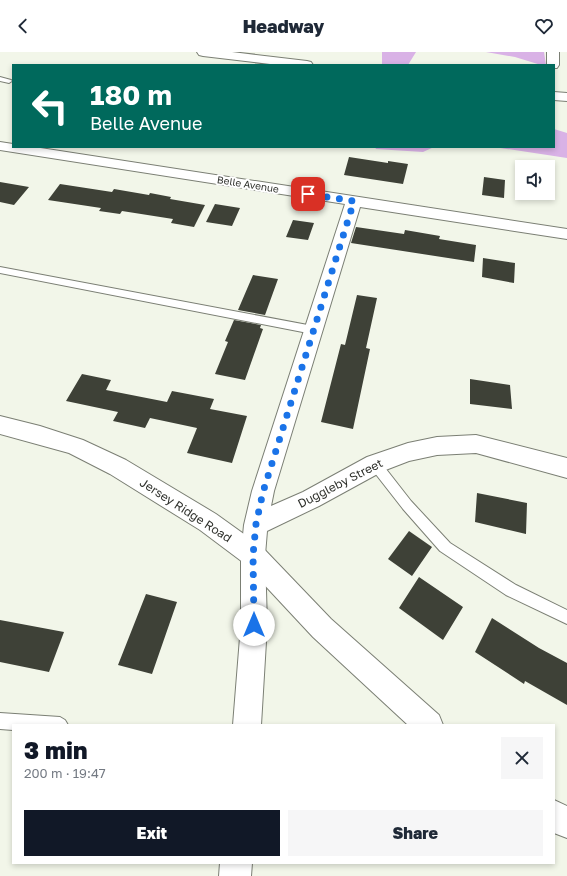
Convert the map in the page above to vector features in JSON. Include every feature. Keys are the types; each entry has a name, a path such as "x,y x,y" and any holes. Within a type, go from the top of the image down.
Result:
{"street":[{"path":"203,52 299,64"},
{"path":"552,64 553,52"},
{"path":"555,96 567,98"},
{"name":"Belle Avenue","path":"0,146 12,148"},
{"name":"Belle Avenue","path":"13,148 567,234"},
{"path":"247,724 254,625 253,555 256,524 263,492 354,201"},
{"name":"Jersey Ridge Road","path":"0,425 75,446 118,467 208,522 253,555 322,628 428,724"},
{"name":"Duggleby Street","path":"256,524 311,499 375,464 408,452 437,446 476,444 567,468"},
{"path":"555,816 567,823"},
{"path":"235,876 236,864"}],"lane":[{"path":"0,79 9,81"},
{"path":"0,270 314,330"},
{"path":"375,464 407,505 445,547 511,590 567,617"},
{"path":"0,721 45,724"}],"shaded area":[{"path":"382,52 416,52 409,64 382,64"},
{"path":"486,52 544,52 546,64 538,64 515,57"},
{"path":"555,129 567,133 567,158 501,148 555,148"},
{"path":"376,148 432,148 423,152"}],"building":[{"path":"349,157 388,163 388,161 408,164 403,184 344,175"},
{"path":"484,177 505,180 504,198 482,195"},
{"path":"0,182 29,187 14,205 0,202"},
{"path":"60,184 112,192 114,189 149,195 150,193 171,197 170,199 205,205 194,227 171,223 173,219 122,211 120,214 99,211 101,208 48,200"},
{"path":"215,204 240,208 232,226 206,222"},
{"path":"293,220 314,223 308,240 286,237"},
{"path":"356,227 404,234 405,230 440,236 439,239 476,245 474,262 351,243"},
{"path":"483,258 515,263 514,283 482,277"},
{"path":"253,275 278,279 265,315 238,310"},
{"path":"357,295 377,298 366,348 370,349 353,429 321,422 341,344 345,345"},
{"path":"234,320 261,325 260,328 263,329 245,380 215,374 228,342 225,341"},
{"path":"82,374 111,380 106,390 167,402 172,391 214,399 210,409 247,416 232,463 187,453 197,428 150,418 145,428 113,421 118,412 66,401"},
{"path":"470,379 510,385 512,409 470,404"},
{"path":"477,493 527,503 526,534 475,522"},
{"path":"409,531 432,547 412,576 388,559"},
{"path":"419,577 463,607 443,640 399,608"},
{"path":"146,594 177,602 152,674 118,665"},
{"path":"492,618 539,648 567,663 567,705 525,681 524,684 475,652"},
{"path":"0,620 64,632 49,672 0,662"}],"route":[{"path":"254,625 253,555 256,524 263,492 354,201 308,194"}]}
